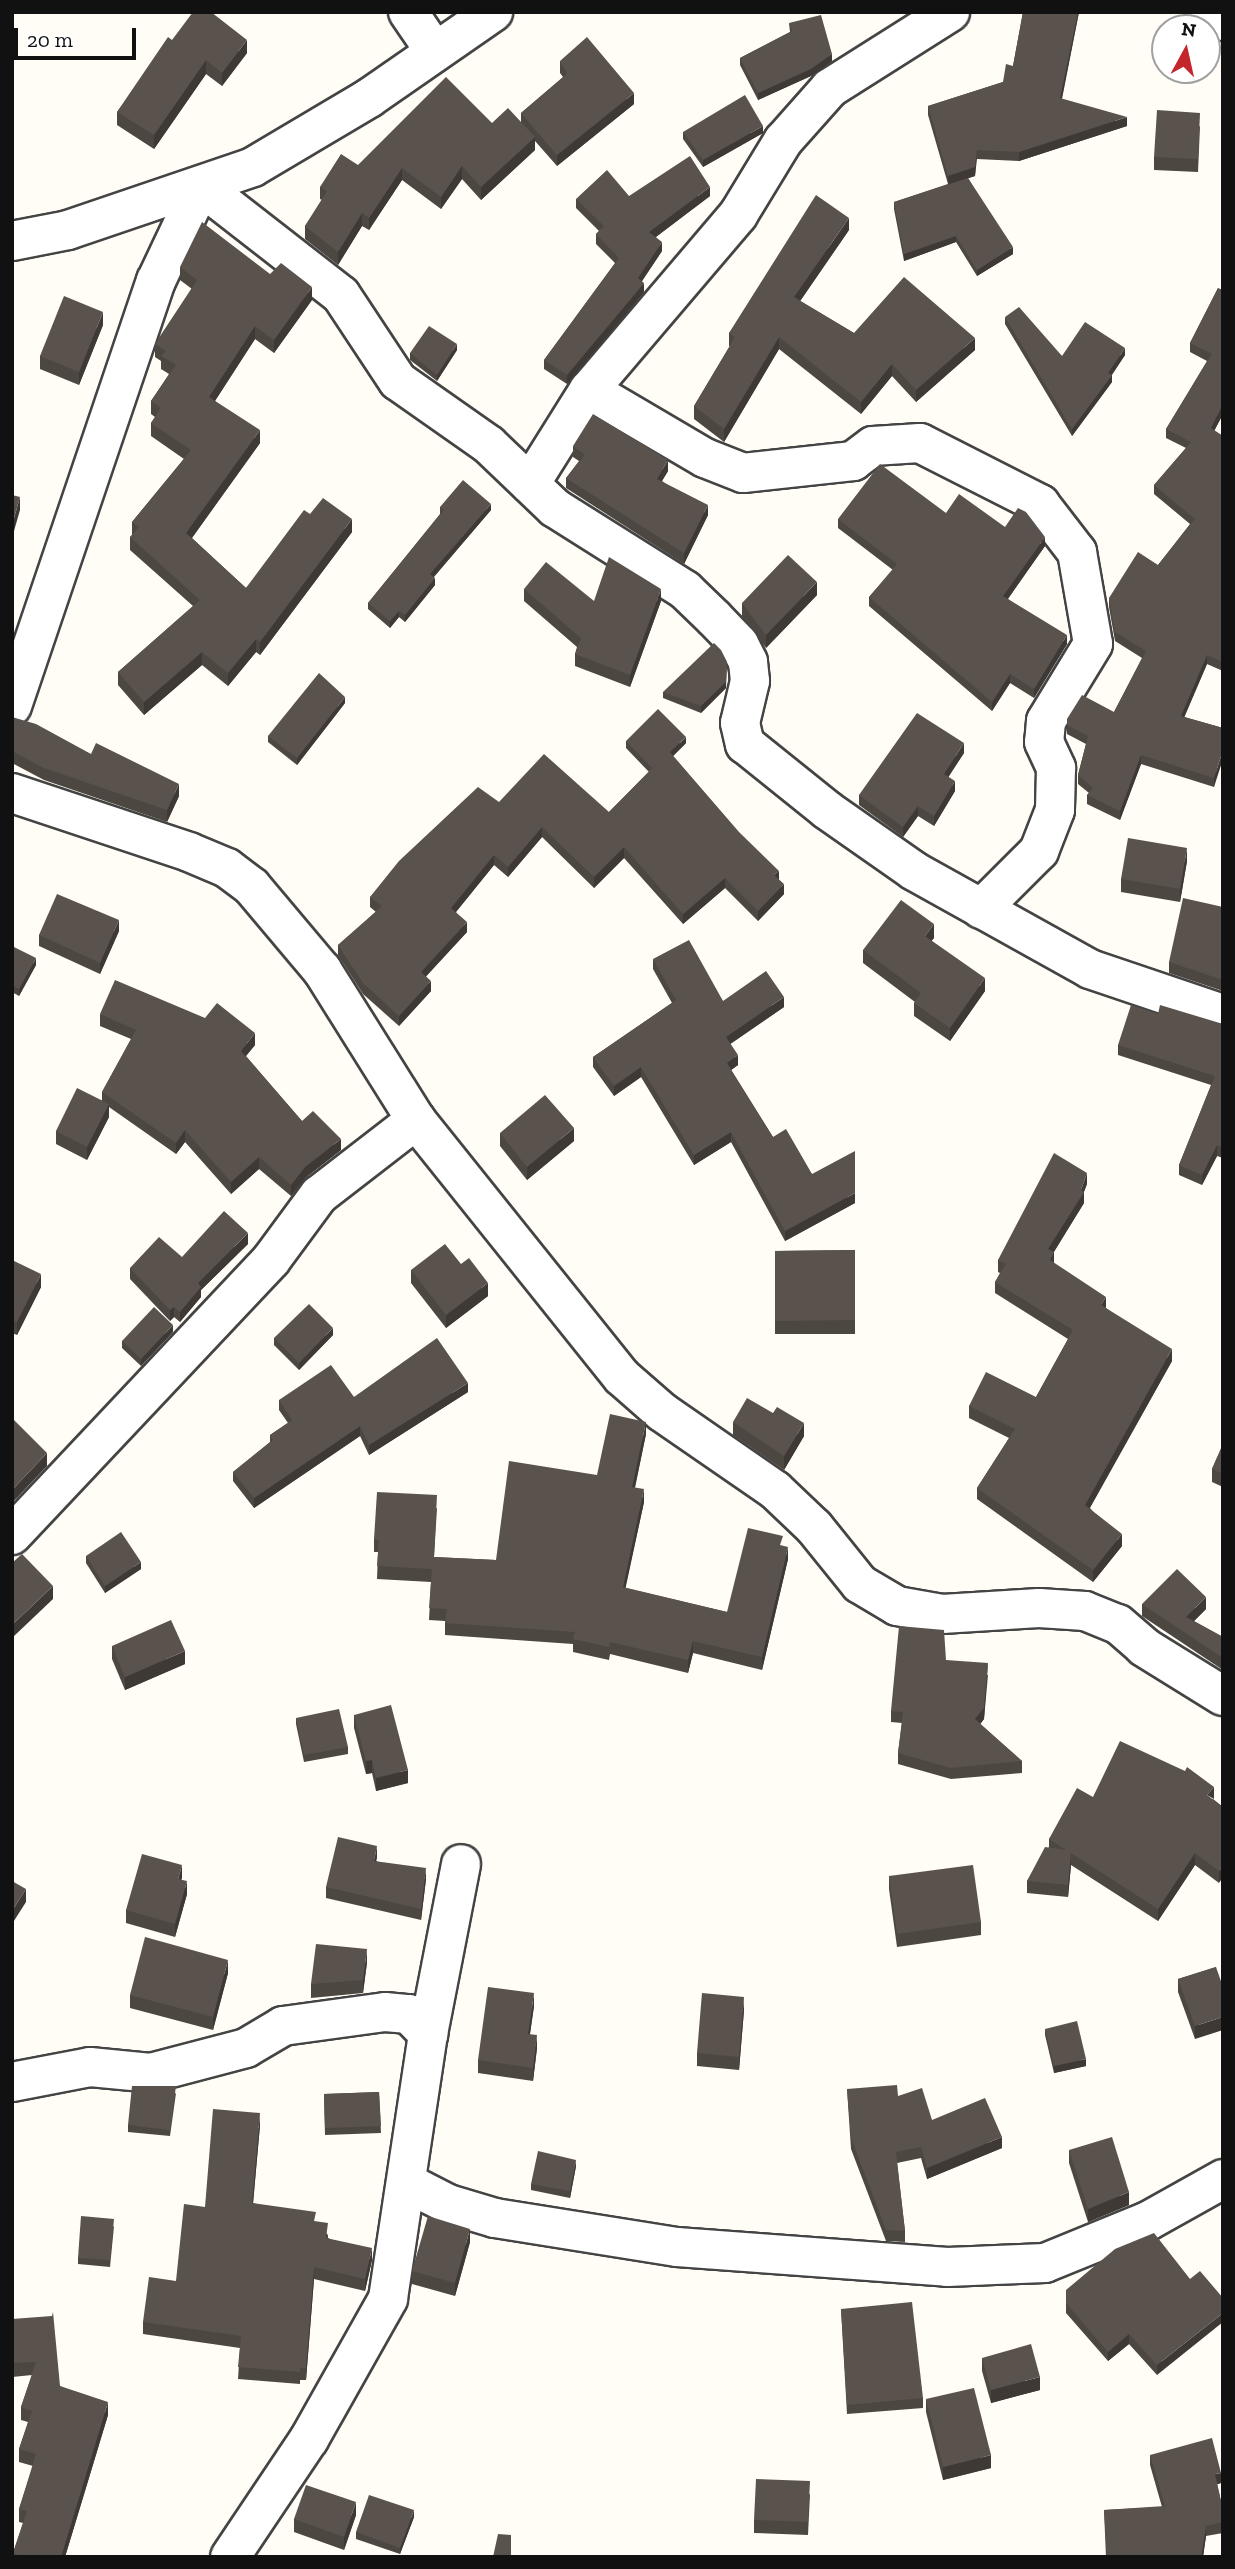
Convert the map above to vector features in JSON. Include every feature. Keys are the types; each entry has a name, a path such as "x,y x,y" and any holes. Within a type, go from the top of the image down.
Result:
{"street":[{"path":"408,12 434,50"},
{"path":"12,241 68,230 253,167 369,98 434,50 493,12"},
{"path":"530,484 589,390 738,215 783,141 830,88 950,12"},
{"path":"1205,12 1223,21"},
{"path":"201,186 341,295 398,381 489,445 555,508 685,590 739,644 748,662 750,681 740,723 746,744 838,818 915,871 981,909 1090,969 1223,1014"},
{"path":"13,696 156,281 201,186"},
{"path":"589,390 705,458 743,473 853,461 873,446 920,443 1040,504 1077,552 1093,643 1046,721 1044,742 1056,768 1055,810 1039,851 981,909"},
{"path":"12,793 189,852 227,868 252,887 322,970 416,1120 622,1377 662,1412 775,1490 814,1527 860,1584 897,1606 942,1614 1039,1608 1085,1611 1118,1624 1144,1647 1223,1696"},
{"path":"12,1535 271,1260 319,1195 416,1120"},
{"path":"230,2557 309,2439 387,2299 428,2034 461,1864"},
{"path":"12,2082 90,2067 151,2073 246,2048 283,2026 385,2012 409,2014 428,2034"},
{"path":"407,2183 448,2204 495,2218 677,2247 947,2267 1045,2263 1148,2221 1223,2179"}],"building":[{"path":"193,12 211,12 247,40 222,73 206,60 154,135 117,112 168,37 172,40"},
{"path":"1023,12 1078,12 1060,98 1127,117 1019,152 977,150 975,167 948,176 928,106 1003,82 1006,64 1013,66"},
{"path":"821,15 832,54 811,69 758,93 740,58 792,31 789,23"},
{"path":"587,37 634,93 557,155 521,113 567,74 560,61"},
{"path":"446,77 492,123 508,108 535,137 481,187 462,166 441,197 402,168 369,218 362,213 338,252 305,226 327,191 320,187 341,154 358,165"},
{"path":"745,95 763,126 703,160 683,132"},
{"path":"1157,110 1200,113 1198,159 1154,157"},
{"path":"690,156 710,187 649,232 662,242 638,278 644,283 567,375 544,360 619,258 596,234 604,226 576,199 607,170 629,196"},
{"path":"968,178 1013,247 977,270 956,236 904,254 894,202"},
{"path":"816,195 849,218 794,297 854,333 904,277 975,338 916,390 892,364 861,402 779,337 724,429 694,406 735,337 729,333"},
{"path":"202,222 270,274 281,263 312,287 274,340 255,326 209,397 260,430 186,533 246,588 304,510 310,514 323,498 352,519 260,642 256,639 228,673 202,652 144,702 118,672 200,600 130,537 139,527 132,522 191,450 151,423 161,408 151,401 176,365 161,356 166,351 155,344 197,280 180,267"},
{"path":"1218,288 1223,290 1223,404 1211,428 1223,436 1223,662 1207,655 1181,716 1223,728 1223,750 1214,778 1141,755 1120,811 1087,795 1093,788 1078,775 1088,736 1067,725 1067,719 1082,695 1114,712 1146,651 1115,632 1109,598 1138,552 1158,565 1195,519 1154,485 1191,442 1166,429 1212,354 1190,343"},
{"path":"64,296 103,312 79,372 40,356"},
{"path":"1019,307 1062,356 1085,322 1125,348 1108,373 1112,375 1072,429 1005,317"},
{"path":"429,326 457,344 437,375 410,353"},
{"path":"593,414 668,460 657,479 708,505 684,553 566,478 585,455 573,446"},
{"path":"880,464 946,513 959,494 1005,527 1018,508 1026,512 1045,537 1003,596 1067,635 1034,689 1010,674 992,702 869,597 897,564 838,519"},
{"path":"463,480 491,504 430,574 435,578 405,615 399,611 390,621 368,603 444,510 440,507"},
{"path":"12,495 20,497 12,525"},
{"path":"788,555 817,582 766,635 742,603"},
{"path":"609,557 661,589 630,675 575,654 581,638 524,589 546,562 594,601"},
{"path":"714,643 727,662 726,682 701,706 663,692"},
{"path":"319,673 345,697 297,758 268,736"},
{"path":"658,709 686,737 652,768 626,741"},
{"path":"917,713 964,743 944,774 955,781 934,816 918,806 903,827 859,795"},
{"path":"12,717 36,724 91,754 96,743 179,784 167,810 44,768 12,751"},
{"path":"669,751 739,832 779,871 774,875 784,884 758,911 725,878 683,914 624,847 594,877 542,827 508,867 494,855 451,908 467,922 421,972 431,981 399,1016 363,983 338,945 382,906 370,897 399,861 478,787 499,802 544,754 609,812"},
{"path":"1128,838 1187,848 1180,889 1121,879"},
{"path":"57,894 119,920 100,963 39,935"},
{"path":"1183,898 1223,907 1223,980 1169,962"},
{"path":"901,900 934,924 925,936 985,978 950,1028 914,1003 921,993 863,950"},
{"path":"689,940 723,1001 766,971 784,997 726,1037 738,1055 727,1063 773,1137 786,1129 812,1174 855,1151 855,1193 785,1231 731,1132 694,1155 641,1067 614,1086 593,1057 676,1000 653,959"},
{"path":"12,946 36,958 19,989 12,985"},
{"path":"115,980 205,1018 217,1003 255,1033 241,1051 302,1121 313,1111 341,1139 305,1167 291,1185 259,1157 231,1182 185,1130 176,1143 102,1092 136,1030 100,1014"},
{"path":"1131,1005 1158,1014 1160,1005 1223,1024 1223,1147 1217,1145 1202,1175 1179,1165 1215,1076 1118,1045"},
{"path":"77,1088 109,1104 87,1147 56,1131"},
{"path":"545,1095 574,1128 527,1167 500,1133"},
{"path":"1054,1153 1087,1173 1081,1190 1084,1192 1048,1249 1054,1252 1050,1260 1106,1297 1101,1305 1172,1349 1085,1505 1122,1534 1093,1570 977,1488 1015,1429 969,1406 986,1372 1036,1397 1073,1330 995,1282 1006,1264 998,1260"},
{"path":"224,1211 248,1233 198,1283 201,1287 180,1312 174,1307 170,1310 130,1268 159,1237 182,1257"},
{"path":"445,1244 461,1264 469,1258 488,1283 446,1315 411,1270"},
{"path":"855,1250 855,1320 775,1321 775,1251"},
{"path":"12,1260 41,1274 17,1322 12,1320"},
{"path":"309,1304 333,1328 299,1363 274,1338"},
{"path":"154,1307 173,1325 141,1359 122,1341"},
{"path":"437,1338 468,1383 369,1445 360,1426 254,1498 233,1472 273,1440 270,1435 292,1420 279,1400 331,1365 354,1397"},
{"path":"747,1398 773,1413 777,1407 804,1423 784,1456 733,1422"},
{"path":"610,1414 646,1422 632,1487 644,1489 623,1587 727,1612 748,1528 783,1536 780,1545 788,1547 762,1657 693,1641 688,1660 610,1642 609,1647 573,1639 575,1632 445,1623 447,1609 429,1608 432,1569 377,1566 379,1540 374,1539 377,1492 437,1495 434,1557 496,1560 509,1461 597,1475"},
{"path":"12,1418 47,1453 12,1490"},
{"path":"1223,1444 1223,1474 1212,1469"},
{"path":"121,1532 141,1562 105,1586 86,1556"},
{"path":"22,1554 53,1586 12,1625 12,1563"},
{"path":"1177,1569 1206,1597 1186,1617 1223,1637 1223,1658 1142,1604"},
{"path":"171,1620 185,1651 125,1677 112,1646"},
{"path":"899,1626 944,1630 946,1660 988,1663 984,1708 975,1719 1022,1761 951,1768 898,1753 903,1712 891,1711"},
{"path":"391,1705 408,1770 376,1778 372,1760 366,1761 354,1715"},
{"path":"339,1709 348,1747 304,1755 296,1718"},
{"path":"1120,1741 1185,1771 1187,1767 1214,1787 1207,1795 1223,1807 1223,1865 1219,1871 1195,1853 1158,1909 1071,1853 1068,1885 1027,1881 1045,1847 1066,1850 1049,1839 1077,1788 1093,1797"},
{"path":"338,1837 377,1846 374,1861 426,1868 421,1909 326,1887"},
{"path":"142,1854 182,1865 178,1879 187,1881 175,1924 126,1910"},
{"path":"973,1865 981,1922 897,1934 889,1876"},
{"path":"12,1881 26,1889 12,1911"},
{"path":"145,1937 228,1960 213,2017 130,1995"},
{"path":"316,1944 367,1949 363,1980 311,1984"},
{"path":"1216,1967 1223,1987 1223,2017 1195,2026 1178,1979"},
{"path":"488,1987 534,1993 528,2034 537,2035 533,2068 478,2060"},
{"path":"702,1993 744,1997 739,2057 697,2053"},
{"path":"1077,2021 1086,2059 1054,2066 1045,2029"},
{"path":"897,2085 898,2096 922,2088 932,2120 985,2098 1002,2137 927,2168 921,2147 896,2152 905,2231 886,2230 851,2138 847,2089"},
{"path":"132,2086 176,2086 170,2130 128,2125"},
{"path":"379,2092 381,2126 325,2128 324,2094"},
{"path":"213,2109 260,2113 252,2203 316,2212 314,2221 328,2223 326,2238 372,2248 365,2279 314,2267 306,2368 300,2368 300,2372 238,2367 241,2336 143,2322 149,2277 176,2281 184,2204 205,2207"},
{"path":"1112,2137 1129,2192 1088,2209 1069,2150"},
{"path":"538,2151 576,2160 570,2191 531,2184"},
{"path":"81,2216 114,2219 110,2260 78,2258"},
{"path":"428,2216 470,2229 455,2283 412,2271"},
{"path":"1154,2233 1190,2279 1200,2271 1223,2298 1223,2313 1157,2365 1129,2334 1108,2352 1066,2303 1066,2290 1115,2249"},
{"path":"912,2302 923,2398 847,2405 841,2309"},
{"path":"53,2312 60,2386 108,2402 61,2557 23,2557 13,2553 27,2511 19,2509 36,2454 19,2449 32,2411 21,2407 36,2362 12,2363 12,2319 52,2316"},
{"path":"1031,2344 1040,2377 991,2390 982,2358"},
{"path":"974,2388 991,2455 943,2467 926,2399"},
{"path":"1212,2438 1221,2473 1215,2474 1223,2522 1206,2526 1201,2557 1107,2557 1104,2510 1165,2506 1150,2455"},
{"path":"756,2479 810,2481 808,2522 754,2520"},
{"path":"306,2485 356,2502 344,2537 294,2519"},
{"path":"369,2495 414,2510 400,2548 356,2532"},
{"path":"498,2534 511,2535 511,2557 493,2557"}]}
